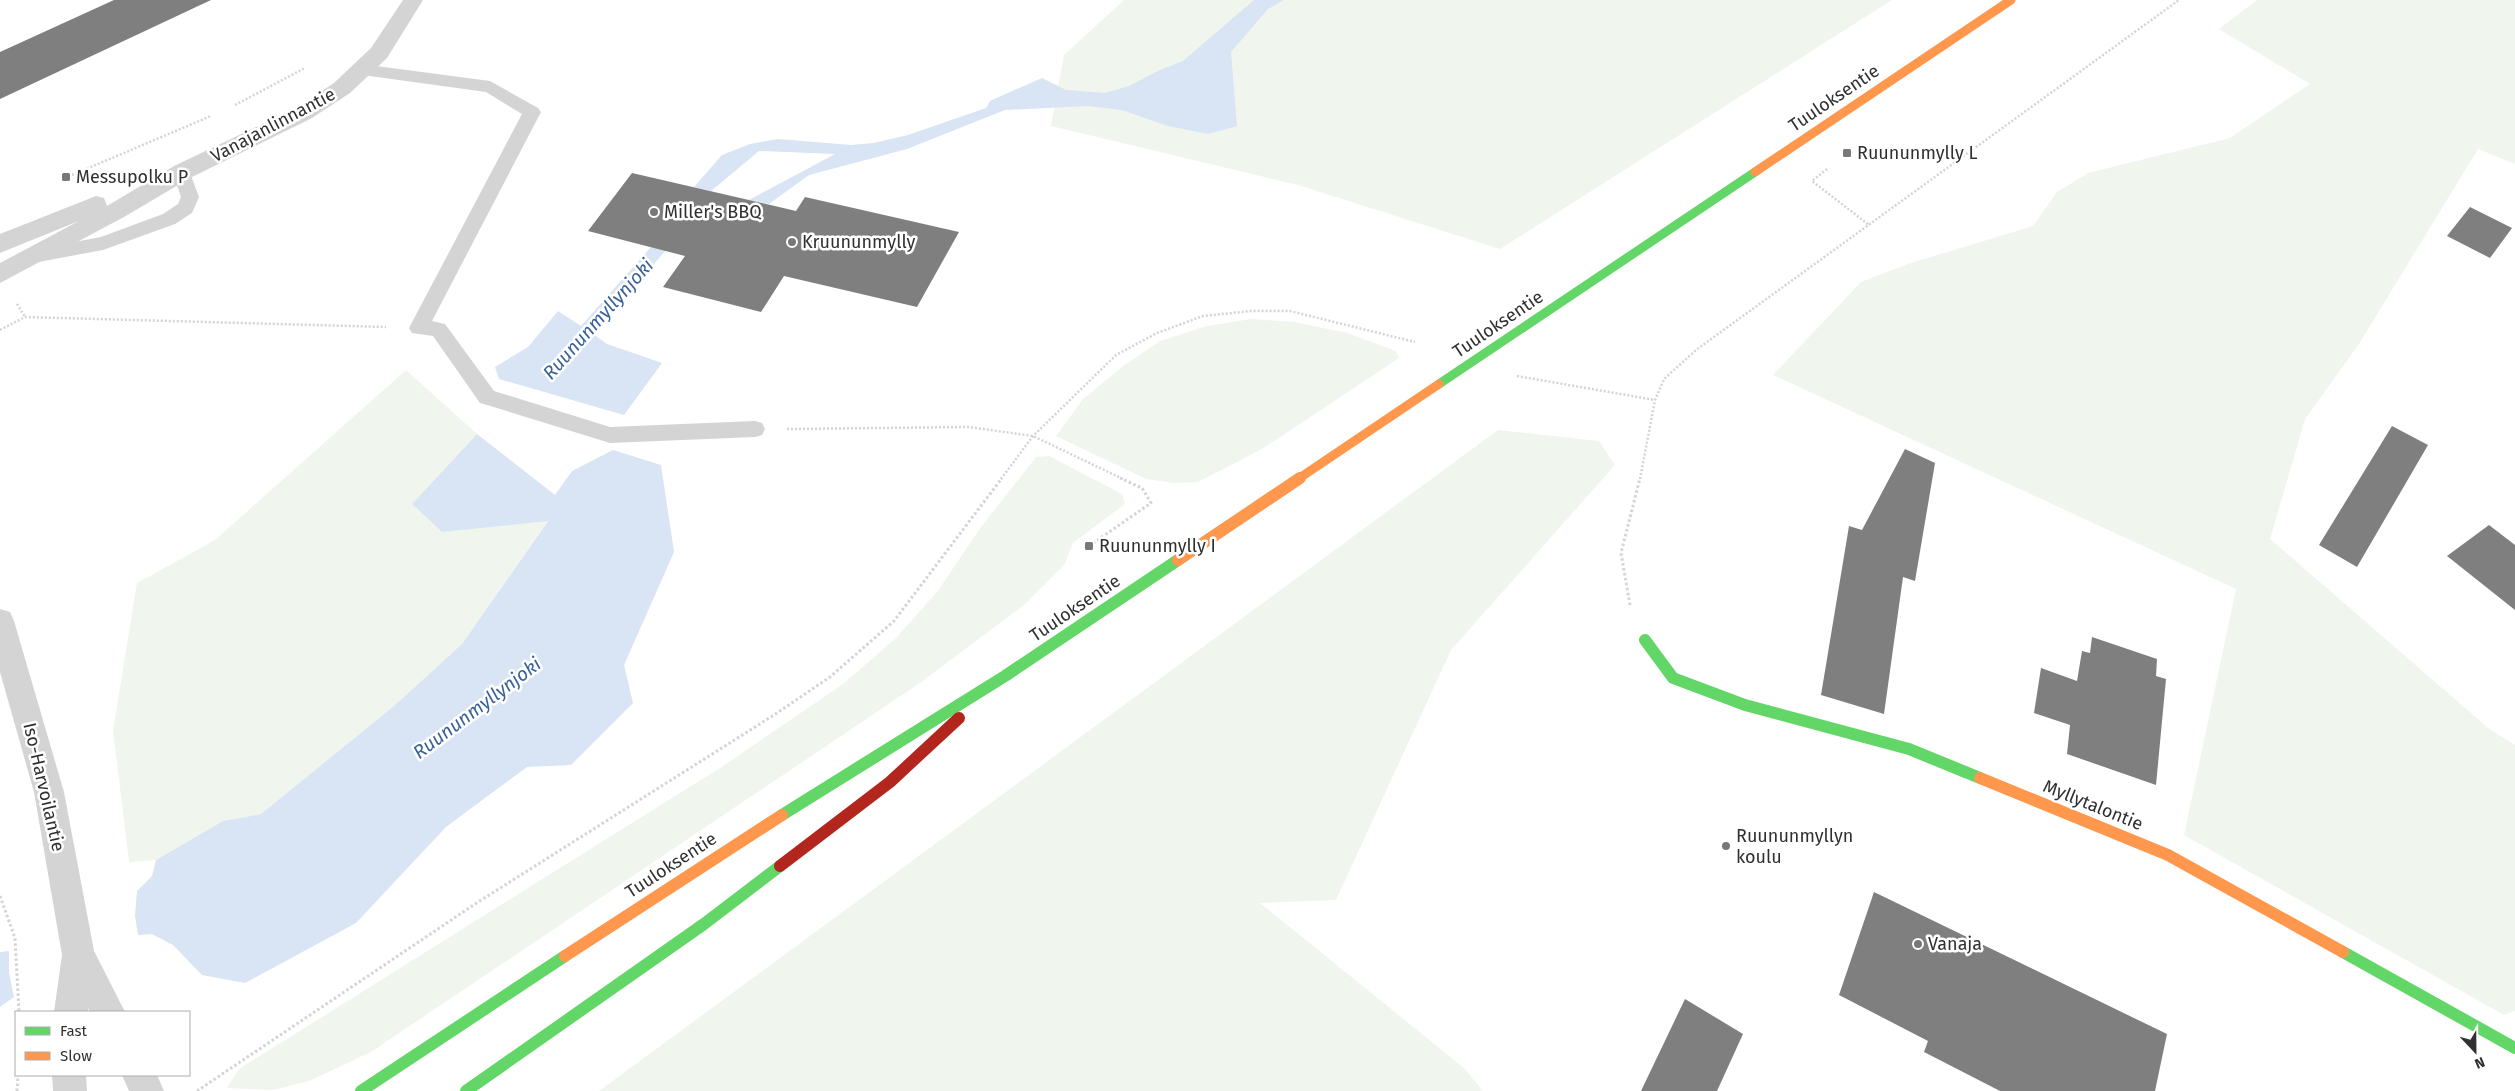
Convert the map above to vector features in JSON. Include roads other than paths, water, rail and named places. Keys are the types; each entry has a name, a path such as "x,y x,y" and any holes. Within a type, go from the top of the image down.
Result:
{"main road":[{"name":"Tuuloksentie","path":"361,1091 746,837 1005,676 2011,0"},
{"name":"Myllytalontie","path":"1646,640 1673,678 1745,705 1909,749 2168,855 2515,1048"},
{"name":"Tuuloksentie","path":"466,1091 704,924 890,782 1005,676"}],"street":[{"name":"Vanajanlinnantie","path":"0,274 116,212 182,172 304,112 342,88 379,53 413,0"},
{"name":"Vanajanlinnantie","path":"0,244 123,193 182,172"},
{"name":"Iso-Harvoilantie","path":"0,621 49,792 78,955 71,1011"},
{"name":"Iso-Harvoilantie","path":"78,955 107,1011"},
{"path":"69,1076 70,1091"},
{"path":"140,1076 147,1091"}],"lane":[{"path":"361,70 490,87 532,112 418,328 438,329 487,397 610,434 755,429"},
{"path":"33,256 103,243 169,219 186,208 190,197 182,172"}],"water":[{"path":"1254,0 1284,0 1268,9 1231,52 1237,126 1208,134 1168,126 1122,110 1088,106 1005,110 907,149 809,175 769,204 749,200 835,154 759,151 711,191 694,187 722,155 750,144 778,139 851,145 874,143 908,135 986,108 990,101 1042,78 1066,90 1105,93 1129,86 1183,61"},
{"name":"Ruununmyllynjoki","path":"651,247 666,250 593,334 607,344 662,363 624,415 499,379 495,367 528,347 558,311 581,326"},
{"name":"Ruununmyllynjoki","path":"477,434 555,495 572,471 613,450 661,465 674,552 624,665 633,703 571,765 527,767 446,827 356,923 245,983 202,975 173,945 152,934 138,935 135,916 137,891 152,876 156,860 223,821 261,814 394,706 462,644 548,521 442,532 412,504"},
{"path":"9,951 9,973 14,997 0,1007 0,952"}],"place":[{"name":"Ruununmylly L","path":"1847,153"},
{"name":"Messupolku P","path":"66,177"},
{"name":"Miller's BBQ","path":"654,212"},
{"name":"Kruununmylly","path":"792,242"},
{"name":"Ruununmylly I","path":"1089,546"},
{"name":"Ruununmyllyn koulu","path":"1726,846"},
{"name":"Vanaja","path":"1918,944"}]}
